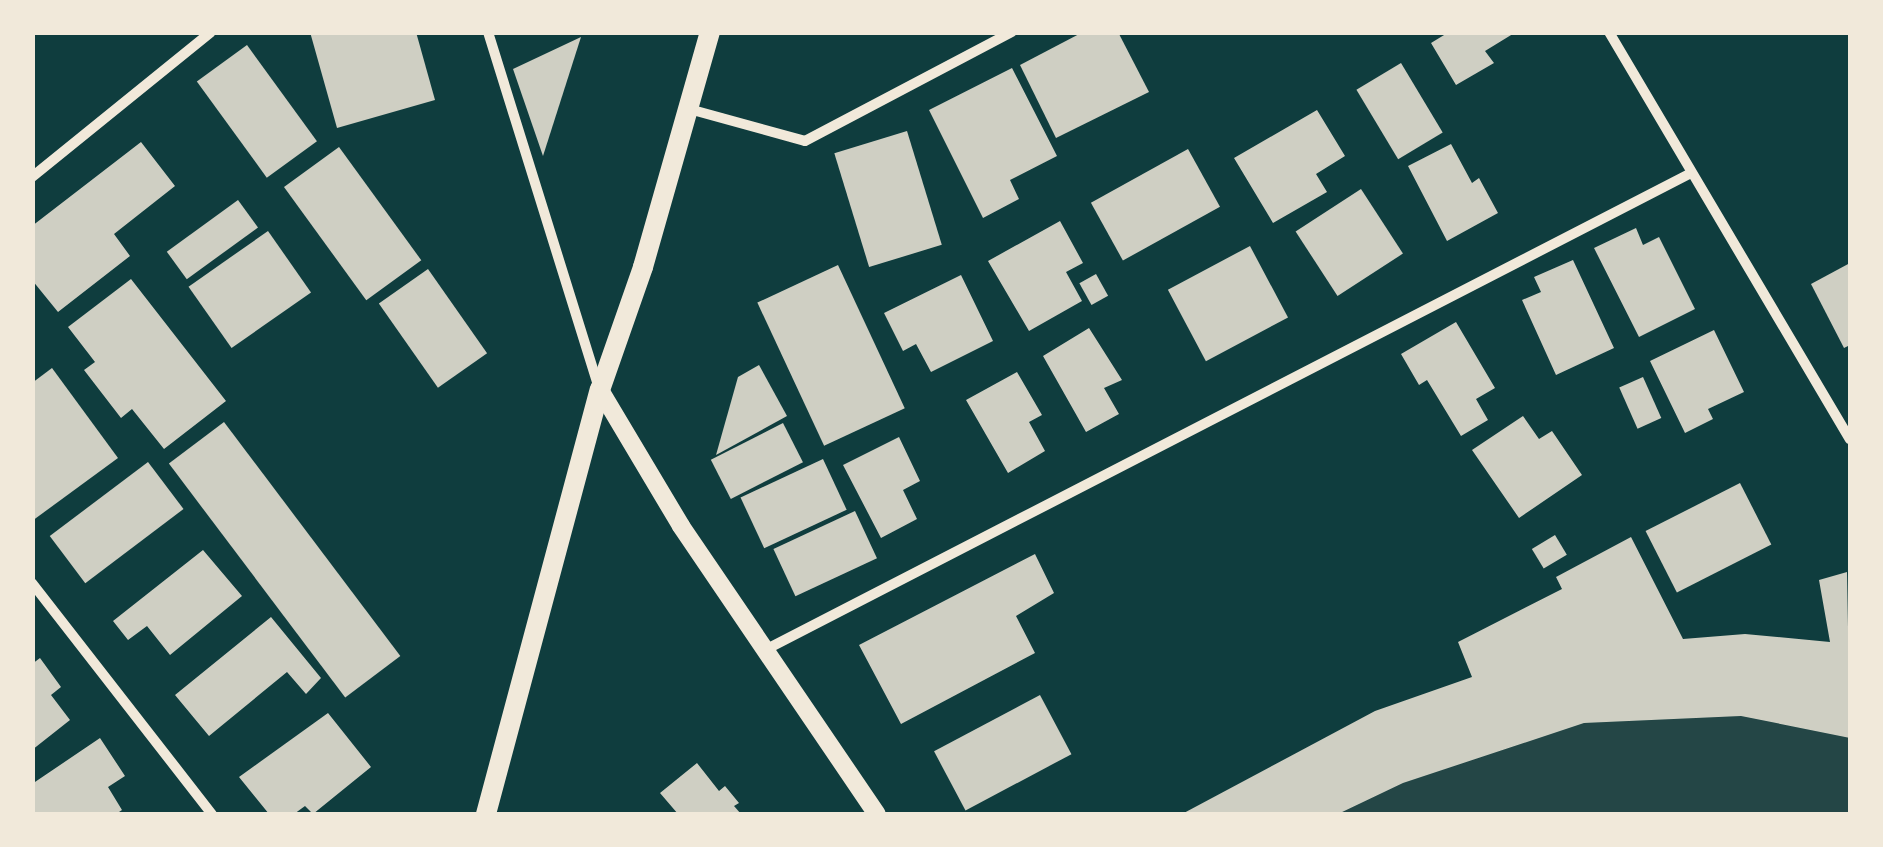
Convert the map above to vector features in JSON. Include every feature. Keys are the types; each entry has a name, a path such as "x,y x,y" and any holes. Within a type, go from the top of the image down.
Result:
{"main road":[{"path":"486,814 600,390 643,267 710,32"}],"street":[{"path":"32,178 211,32"},
{"path":"488,32 600,390 680,526 877,814"},
{"path":"688,109 805,141 1012,32"},
{"path":"1608,32 1850,440"},
{"path":"765,650 1691,173"},
{"path":"32,583 212,814"}],"shaded area":[{"path":"1741,716 1850,738 1850,814 1338,814 1403,783 1584,723"}],"building":[{"path":"310,32 416,32 435,100 337,128"},
{"path":"1083,32 1118,32 1149,92 1056,138 1020,65"},
{"path":"1449,32 1516,32 1485,51 1494,63 1456,85 1431,43"},
{"path":"581,37 543,156 513,69"},
{"path":"247,45 317,141 267,178 197,81"},
{"path":"1401,63 1443,132 1398,159 1356,90"},
{"path":"1012,68 1057,156 1010,180 1019,199 983,218 929,110"},
{"path":"1317,110 1345,156 1316,174 1327,192 1273,223 1234,158"},
{"path":"907,131 942,245 869,267 834,153"},
{"path":"141,142 175,186 114,234 130,256 58,312 32,280 32,226"},
{"path":"1451,144 1472,183 1479,178 1498,213 1447,241 1408,166"},
{"path":"339,147 421,260 366,300 284,187"},
{"path":"1188,149 1220,207 1123,261 1091,203"},
{"path":"1361,189 1403,254 1338,296 1296,231"},
{"path":"238,200 258,228 187,279 167,252"},
{"path":"1060,221 1083,263 1066,272 1082,301 1029,331 988,261"},
{"path":"1636,228 1643,245 1659,237 1695,309 1639,337 1594,248"},
{"path":"268,231 311,292 232,348 189,287"},
{"path":"1250,246 1288,318 1206,361 1168,290"},
{"path":"1573,260 1614,348 1556,375 1522,300 1541,292 1534,277"},
{"path":"1850,263 1850,345 1844,348 1811,284"},
{"path":"838,265 905,408 824,446 757,303"},
{"path":"428,269 487,353 438,388 379,303"},
{"path":"1096,274 1108,296 1092,305 1079,283"},
{"path":"961,275 993,341 931,372 916,344 903,351 884,313"},
{"path":"131,279 226,401 164,449 132,409 121,418 84,370 95,362 68,327"},
{"path":"1456,322 1495,388 1476,399 1488,420 1461,436 1427,380 1419,385 1401,354"},
{"path":"1089,328 1122,380 1104,388 1119,414 1086,432 1043,356"},
{"path":"1714,330 1744,392 1708,409 1713,419 1685,433 1650,361"},
{"path":"759,365 787,416 716,455 738,377"},
{"path":"52,368 118,458 32,521 32,383"},
{"path":"1017,372 1042,415 1029,422 1045,451 1008,473 966,400"},
{"path":"1643,377 1661,418 1638,429 1619,388"},
{"path":"1523,416 1539,439 1552,431 1582,475 1519,518 1472,450"},
{"path":"224,422 400,656 345,698 169,464"},
{"path":"783,423 803,462 731,499 711,460"},
{"path":"899,437 920,481 903,490 917,519 881,538 843,465"},
{"path":"823,459 847,510 764,548 741,497"},
{"path":"148,462 184,509 85,583 50,536"},
{"path":"1740,483 1771,544 1677,593 1646,531"},
{"path":"855,511 877,558 795,596 773,549"},
{"path":"1555,535 1567,555 1544,569 1532,549"},
{"path":"1631,537 1683,639 1745,634 1830,642 1819,580 1847,572 1850,738 1741,716 1584,723 1403,783 1338,814 1182,814 1375,711 1472,677 1458,642 1562,589 1556,577"},
{"path":"203,550 242,596 170,655 147,626 128,640 113,621"},
{"path":"1035,554 1054,593 1016,616 1035,653 901,724 859,645"},
{"path":"271,617 321,678 306,694 287,672 209,736 175,695"},
{"path":"40,658 61,687 51,695 70,720 32,750 32,664"},
{"path":"1040,695 1071,754 966,810 934,751"},
{"path":"328,713 371,767 313,814 305,806 294,814 269,814 239,777"},
{"path":"100,738 125,776 108,787 122,810 116,814 35,814 32,784"},
{"path":"697,763 719,791 725,786 739,803 734,806 741,814 678,814 660,793"}]}
